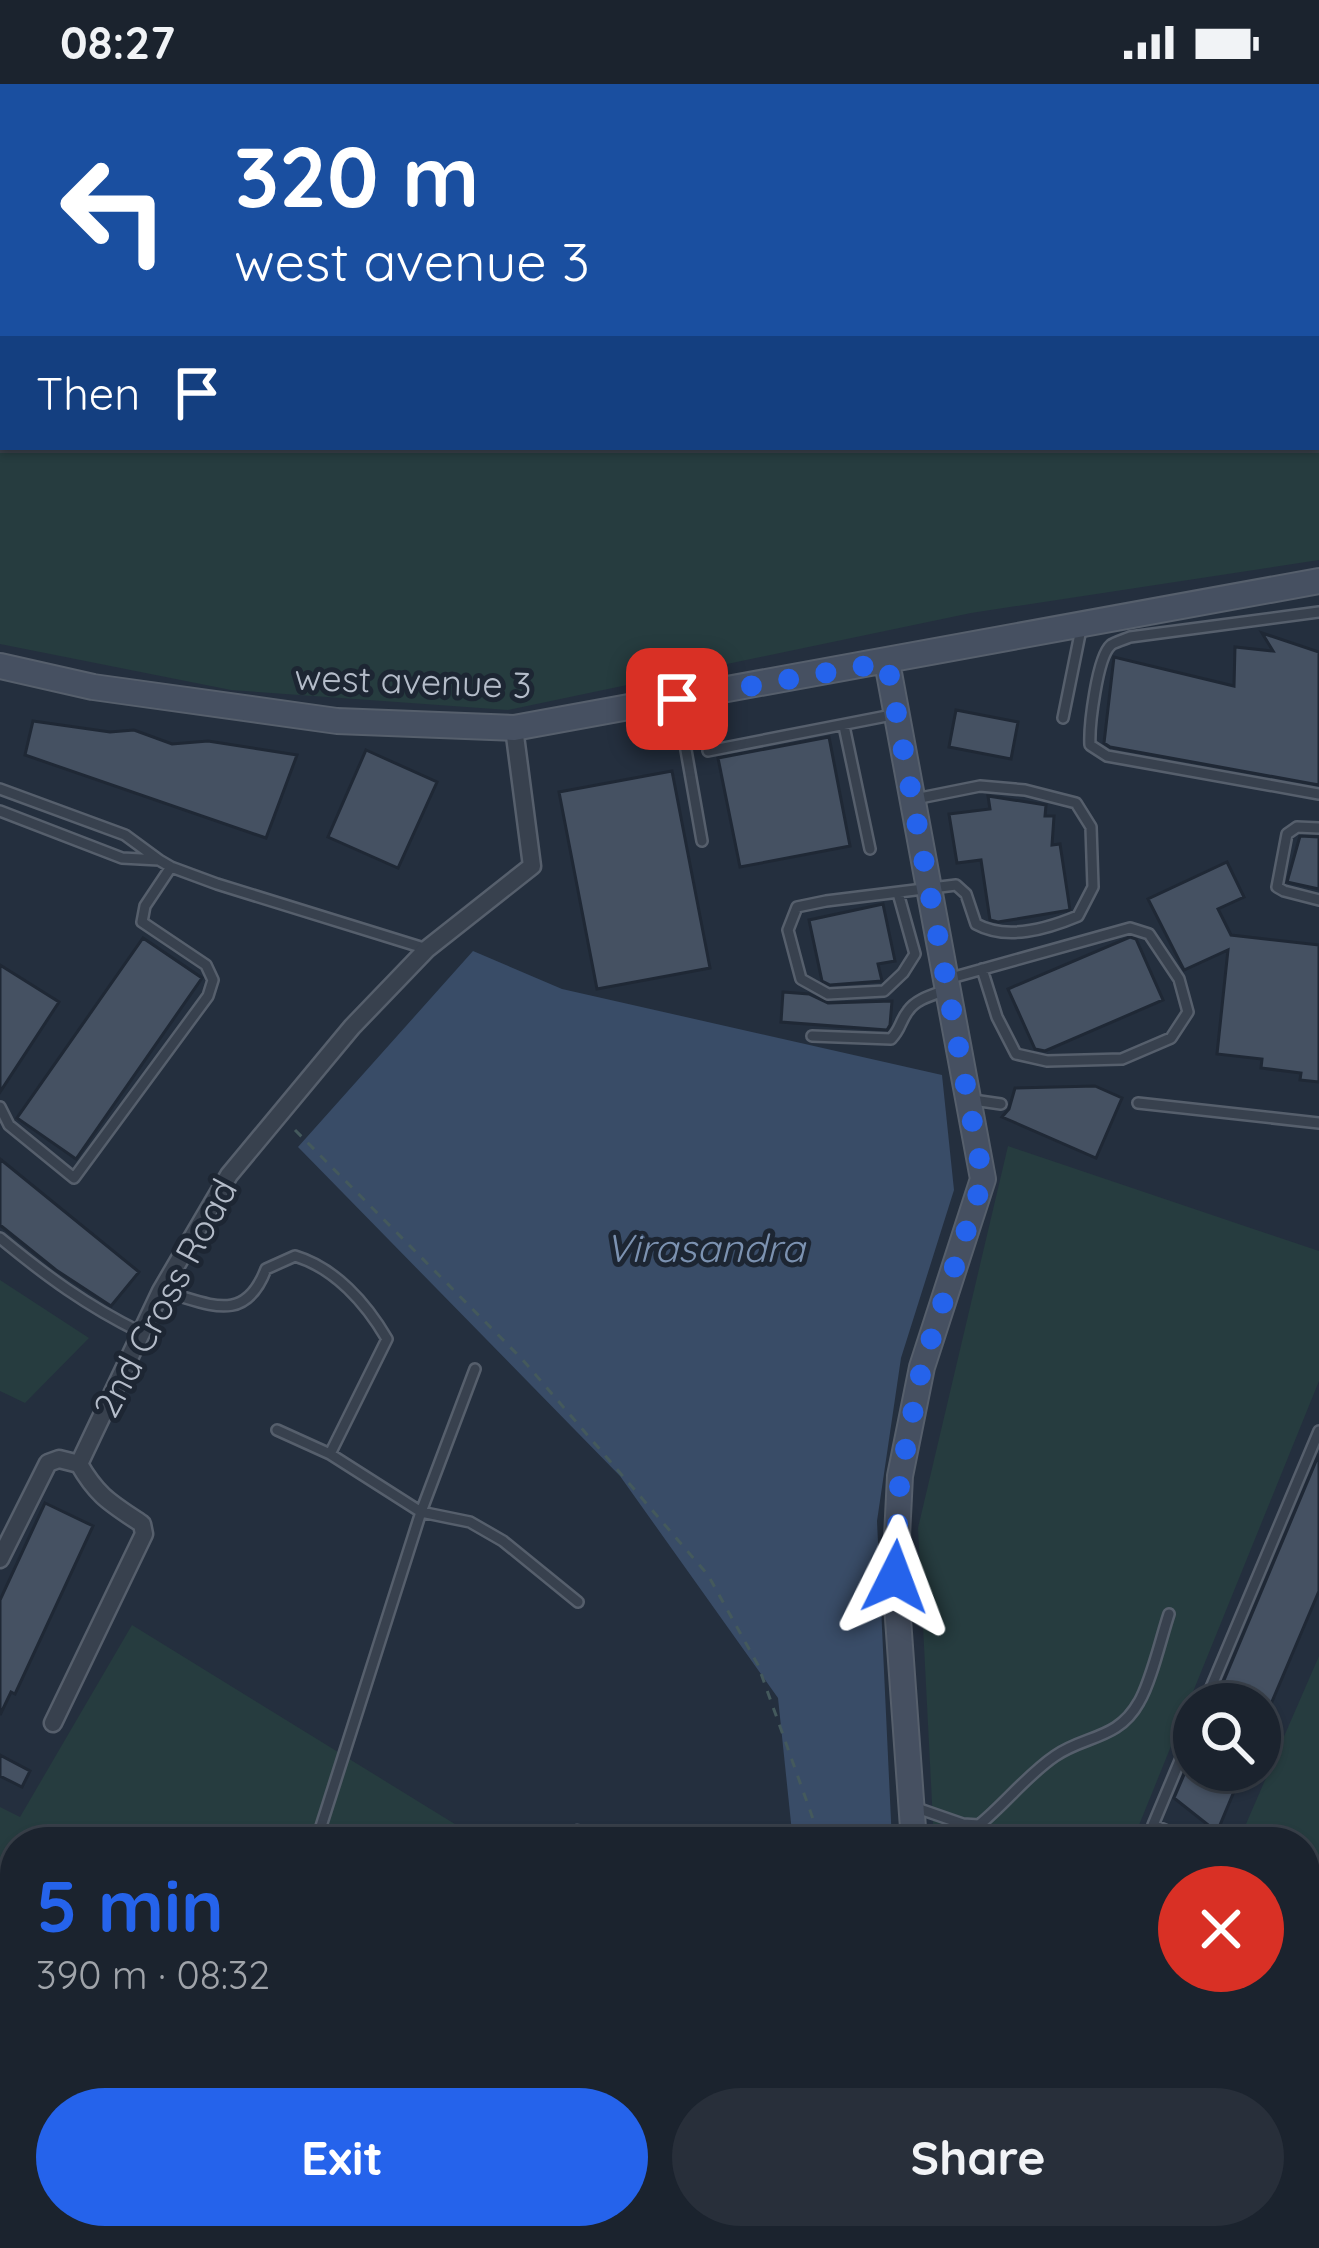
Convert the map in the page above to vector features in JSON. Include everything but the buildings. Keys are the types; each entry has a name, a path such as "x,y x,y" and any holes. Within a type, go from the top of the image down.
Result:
{"street":[{"name":"west avenue 3","path":"0,666 93,687 337,721 514,728 1319,581"},
{"path":"887,662 983,1179 922,1367 900,1477 895,1577 913,1827"},
{"name":"2nd Cross Road","path":"79,1464 160,1291 229,1175 352,1028 428,949 532,866 514,728"},
{"path":"0,1559 48,1463 59,1459 79,1464 94,1489 142,1524 144,1534 53,1723"}],"lane":[{"path":"1265,591 1267,617"},
{"path":"1319,612 1130,637 1112,644 1104,656 1090,745 1106,756 1319,794"},
{"path":"1298,614 1319,624"},
{"path":"1063,718 1082,624"},
{"path":"677,699 702,841"},
{"path":"708,751 896,714"},
{"path":"844,726 870,849"},
{"path":"898,893 915,954 903,974 884,991 828,994 801,980 788,930 797,907 826,901 956,885 966,894 976,924 1004,932 1048,928 1078,916 1093,887 1091,827 1076,803 1024,790 980,786 912,800"},
{"path":"0,789 125,835 171,867 428,949"},
{"path":"0,811 122,858 159,860"},
{"path":"1319,828 1297,827 1287,833 1277,887 1319,901"},
{"path":"0,1107 9,1125 74,1178 208,996 213,980 206,964 142,922 146,906 171,867"},
{"path":"812,1036 891,1039 915,1003 946,984 982,969 1130,928 1149,934 1179,980 1188,1012 1172,1038 1121,1059 1047,1061 1016,1054 982,969"},
{"path":"968,1100 1000,1104"},
{"path":"1138,1102 1319,1123"},
{"path":"0,1238 51,1280 140,1332"},
{"path":"160,1291 229,1308 245,1303 260,1287 266,1269 295,1256 328,1269 374,1317 387,1339 331,1454"},
{"path":"321,1827 421,1512 475,1369"},
{"path":"278,1430 331,1454 421,1512 470,1522 503,1541 578,1602"},
{"path":"1213,1683 1319,1431"},
{"path":"911,1806 963,1825 979,1825 1053,1757 1102,1738 1121,1724 1139,1702 1169,1614"},
{"path":"1158,1827 1153,1825 1173,1777"}],"path":[{"path":"280,1114 523,1360 708,1575 758,1665 816,1827"}],"green space":[{"path":"0,450 1319,450 1319,560 971,613 508,710 231,690 0,644"},
{"path":"1008,1146 1319,1251 1319,1381 1197,1683 1173,1683 1173,1741 1138,1827 933,1827 918,1528"},
{"path":"0,1280 89,1338 25,1403 0,1391"},
{"path":"132,1625 460,1827 0,1827 0,1807 20,1817"},
{"path":"1319,1656 1319,1827 1245,1827 1260,1791 1281,1791 1281,1743"}],"water":[{"name":"Virasandra","path":"473,951 562,989 942,1075 954,1190 901,1358 877,1521 891,1827 791,1827 778,1698 620,1476 298,1147"}],"route":[{"path":"677,699 887,662 983,1179 922,1367 900,1477 895,1577"}]}
